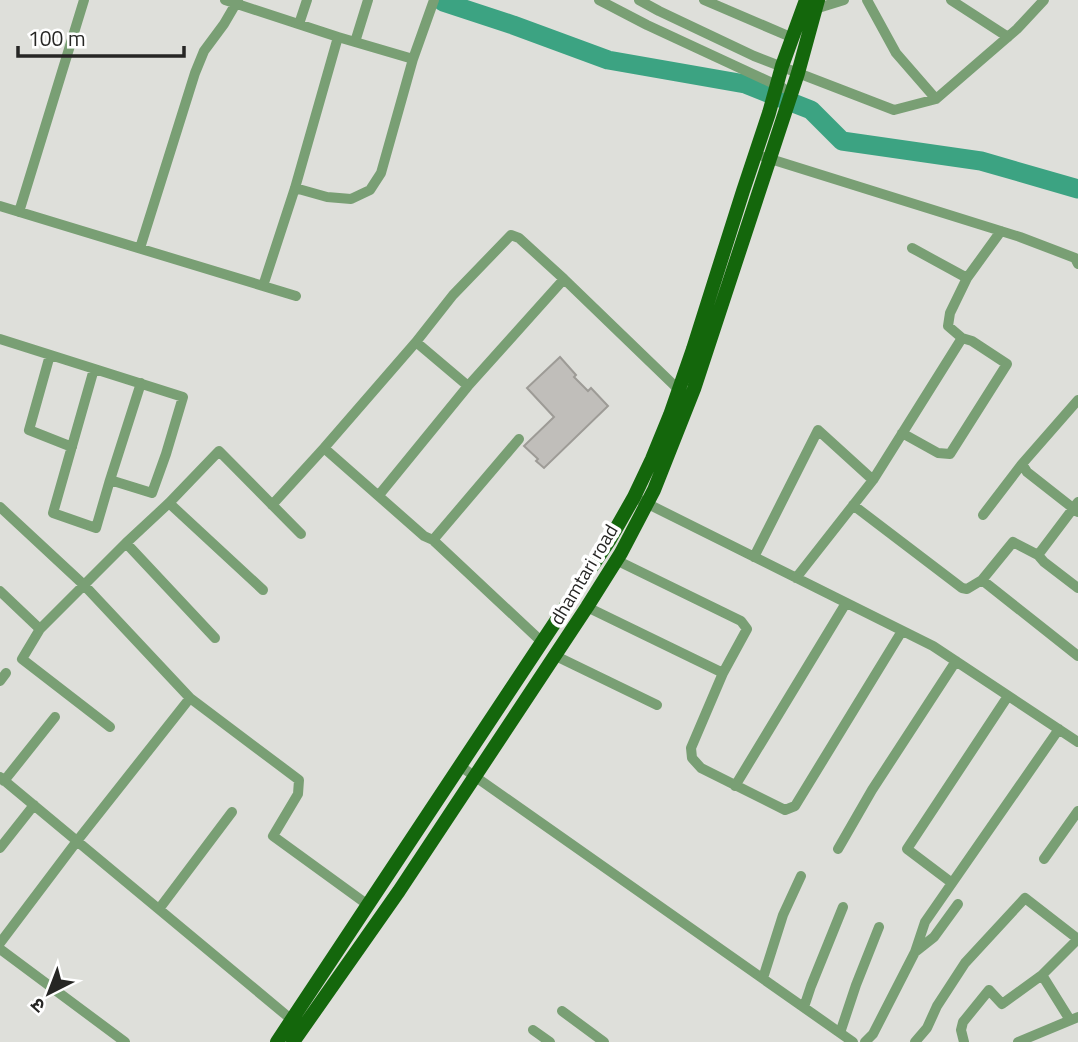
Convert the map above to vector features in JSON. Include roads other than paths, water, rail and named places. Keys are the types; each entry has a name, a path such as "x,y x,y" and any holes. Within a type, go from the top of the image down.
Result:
{"main road":[{"path":"277,1042 542,642 640,500 652,459 694,349 755,154 776,115 777,85 782,66 793,38 813,3"},
{"name":"dhamtari road","path":"293,1042 398,891 587,607 616,560 640,500 654,490 694,389 770,159 776,115 791,92 798,73 813,3"}],"street":[{"path":"19,212 84,0"},
{"path":"299,24 307,0"},
{"path":"355,42 368,0"},
{"path":"295,188 327,197 351,199 370,190 381,173 413,60 434,0"},
{"path":"599,0 791,92"},
{"path":"639,0 754,56 894,110 936,99 1008,37 1044,0"},
{"path":"705,0 793,38"},
{"path":"813,3 844,0"},
{"path":"867,0 896,53 936,99"},
{"path":"951,0 1008,37"},
{"path":"140,248 195,72 204,51 224,24 234,1 413,60"},
{"path":"263,286 295,188 338,37"},
{"path":"755,154 1001,232 1077,261"},
{"path":"0,206 296,296"},
{"path":"902,433 938,453 950,454 1007,364 972,341 962,338 948,326 950,313 967,278 1001,232"},
{"path":"272,505 416,342 453,295 511,235 519,238 564,279 679,390"},
{"path":"912,248 967,278"},
{"path":"379,495 468,386 564,279"},
{"path":"796,578 873,480 962,338"},
{"path":"0,339 183,397 152,493 110,480"},
{"path":"416,342 468,386"},
{"path":"50,355 29,430 72,447"},
{"path":"94,369 53,513 96,527 141,383"},
{"path":"983,515 1022,464 1078,400"},
{"path":"754,557 818,430 873,480"},
{"path":"433,540 519,439"},
{"path":"324,448 424,536 433,540 542,642"},
{"path":"110,727 22,659 40,629 219,452 301,534"},
{"path":"1022,464 1027,472 1076,507 1038,555"},
{"path":"640,500 933,646 1078,742"},
{"path":"169,503 262,590"},
{"path":"853,505 962,588 967,589 982,580 1013,542 1038,555 1078,588"},
{"path":"0,507 84,585 190,698 299,780 298,794 273,836 368,905"},
{"path":"126,543 215,638"},
{"path":"616,560 741,621 747,629 723,673 691,748 692,758 701,768 785,810 795,806 902,631"},
{"path":"982,580 1078,656"},
{"path":"0,591 40,629"},
{"path":"735,786 846,603"},
{"path":"587,607 723,673"},
{"path":"556,654 657,705"},
{"path":"838,849 872,790 956,661"},
{"path":"952,883 906,849 1008,696"},
{"path":"0,943 190,698"},
{"path":"55,717 2,779 292,1020"},
{"path":"866,1042 873,1034 915,953 925,922 1059,729"},
{"path":"460,766 853,1042"},
{"path":"0,848 34,805"},
{"path":"159,909 232,811"},
{"path":"1045,859 1078,811"},
{"path":"763,978 783,915 801,876"},
{"path":"915,1042 927,1028 937,1006 965,963 1026,898 1078,939 1042,975 1002,1004 989,990 963,1022 961,1030 964,1042"},
{"path":"915,953 934,937 958,904"},
{"path":"804,1007 843,907"},
{"path":"840,1033 879,927"},
{"path":"0,949 125,1042"},
{"path":"1018,1042 1074,1019 1042,975"},
{"path":"562,1011 599,1041"},
{"path":"533,1030 550,1042"}],"waterway":[{"path":"443,2 608,60 745,84 811,110 842,141 981,161 1078,189"}]}
